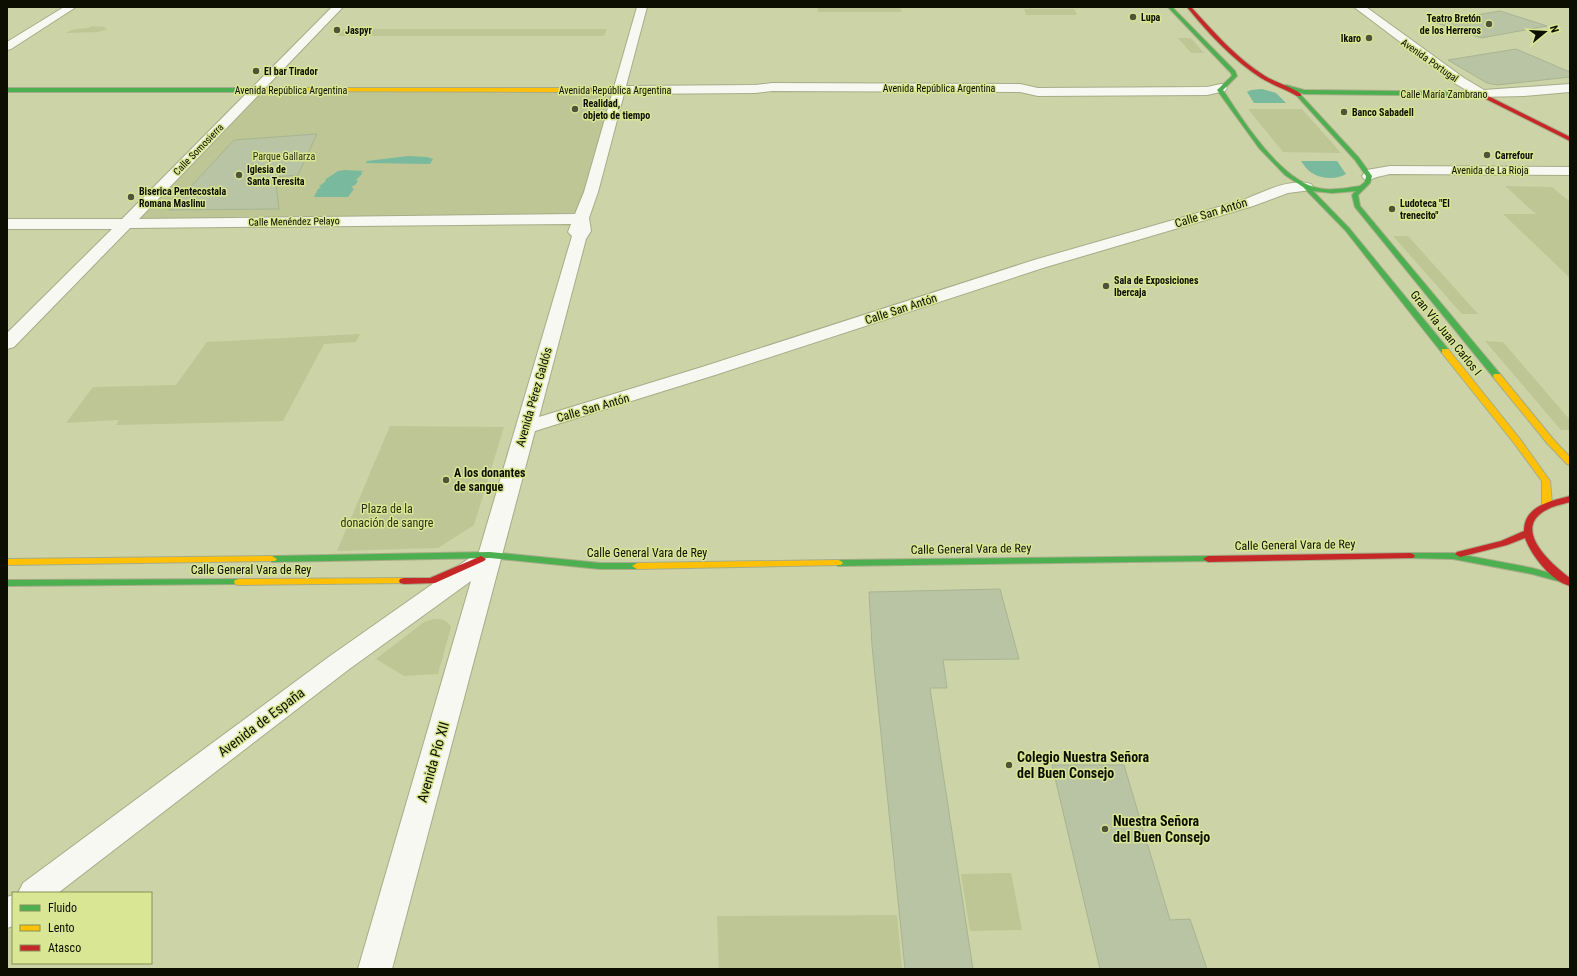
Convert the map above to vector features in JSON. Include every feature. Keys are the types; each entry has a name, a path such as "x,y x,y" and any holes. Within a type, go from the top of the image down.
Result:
{"main road":[{"name":"Gran Vía Juan Carlos I","path":"1170,7 1233,72 1235,76 1220,90 1228,103 1281,170 1293,180 1306,187 1347,230 1517,441 1546,481 1547,504"},
{"path":"1189,7 1213,33 1254,70 1274,83"},
{"path":"1226,85 1247,81 1274,83 1295,92 1357,159 1365,182"},
{"name":"Calle María Zambrano","path":"1286,87 1295,90 1318,92 1444,95 1482,94"},
{"name":"Avenida República Argentina","path":"7,90 618,90"},
{"name":"Calle María Zambrano","path":"1301,98 1301,95 1303,94 1318,92"},
{"name":"Avenida Portugal","path":"1482,94 1570,139"},
{"name":"Gran Vía Juan Carlos I","path":"1306,187 1333,191 1346,191 1365,182"},
{"name":"Gran Vía Juan Carlos I","path":"1365,182 1356,195 1357,206 1550,440 1570,462"},
{"path":"1568,582 1546,564 1533,548 1528,533 1529,521 1536,511 1547,504 1570,499"},
{"name":"Calle General Vara de Rey","path":"1453,556 1504,544 1528,533"},
{"name":"Calle General Vara de Rey","path":"7,583 431,581 490,555"},
{"name":"Calle General Vara de Rey","path":"7,562 301,559 490,555 600,566 1453,556 1532,571 1568,582"}],"street":[{"path":"7,47 72,7"},
{"name":"Calle Somosierra","path":"7,343 126,224 255,90 338,7"},
{"name":"Avenida Pérez Galdós","path":"490,555 578,239 583,231 582,219 642,7"},
{"name":"Avenida Portugal","path":"1359,7 1460,81 1482,94"},
{"path":"7,36 23,37"},
{"name":"Avenida República Argentina","path":"618,90 755,89 772,87 955,87 1020,88 1044,92 1193,91 1226,85"},
{"name":"Calle María Zambrano","path":"1482,94 1570,88"},
{"name":"Avenida de La Rioja","path":"1357,159 1364,163 1379,167 1410,170"},
{"path":"1281,170 1286,181 1281,191"},
{"name":"Avenida de La Rioja","path":"1365,182 1372,173 1379,171 1570,171"},
{"name":"Calle San Antón","path":"526,427 620,400 1012,273 1281,191 1292,186 1306,187"},
{"name":"Calle San Antón","path":"1281,191 1317,198"},
{"name":"Calle Menéndez Pelayo","path":"7,224 582,219"},
{"name":"Avenida de España","path":"35,892 339,663 490,555"},
{"name":"Avenida Pío XII","path":"375,969 453,693 490,555"}],"green space":[{"path":"817,7 900,7 902,12 818,12"},
{"path":"1024,9 1074,9 1077,15 1026,15"},
{"path":"92,26 104,27 107,29 98,32 66,33 70,31"},
{"path":"344,29 607,29 604,36 337,36"},
{"path":"1178,38 1191,38 1204,53 1191,53"},
{"name":"Parque Gallarza","path":"255,90 618,90 582,219 126,224"},
{"path":"1248,109 1302,109 1341,153 1283,152"},
{"path":"1505,186 1552,187 1570,202 1570,278 1503,214 1536,214"},
{"path":"1393,236 1408,236 1478,314 1462,314"},
{"path":"360,334 356,342 324,344 283,421 116,425 119,420 66,423 93,387 176,385 207,342"},
{"path":"1485,341 1503,342 1570,420 1570,430 1561,430"},
{"name":"Plaza de la donación de sangre","path":"390,426 504,427 474,525 438,548 337,551"},
{"path":"433,619 443,620 451,627 438,674 404,676 376,659 424,622"},
{"path":"1011,873 1022,930 970,931 961,874"},
{"path":"897,915 902,969 719,969 717,916"}],"shaded area":[{"path":"1262,89 1276,93 1286,103 1254,103 1247,92"},
{"path":"408,156 427,157 433,159 430,164 366,163 367,161"},
{"path":"1301,161 1337,161 1346,174 1334,178 1320,177 1310,172"},
{"path":"338,171 364,171 361,172 362,174 356,180 358,181 355,185 351,187 354,189 348,197 314,197 318,189 321,187 319,186 325,182 326,179"}],"building":[{"name":"Teatro Bretón de los Herreros","path":"1500,11 1547,26 1481,38 1434,22"},
{"path":"1516,49 1570,72 1570,77 1497,85 1487,83 1448,60"},
{"name":"Iglesia de Santa Teresita","path":"317,134 298,175 275,177 279,209 169,210 234,140"},
{"path":"1000,589 1019,659 943,660 947,688 930,688 973,969 905,969 872,646 869,592"},
{"name":"Nuestra Señora del Buen Consejo","path":"1052,765 1124,765 1170,920 1190,919 1207,969 1100,969"}],"traffic: fast":[{"path":"1170,7 1233,72 1235,76 1220,90 1249,132 1287,174 1300,183 1313,189 1332,191 1362,188"},
{"path":"1286,87 1304,92 1480,94"},
{"path":"7,90 244,90"},
{"path":"1299,95 1357,159 1369,176 1368,182 1355,195 1357,206 1497,376"},
{"path":"1306,187 1347,229 1445,351"},
{"path":"272,559 490,555 600,566 637,566"},
{"path":"1410,556 1453,556 1532,571 1565,580"},
{"path":"838,563 1208,559"},
{"path":"7,583 239,582"}],"traffic: slow":[{"path":"244,90 562,90"},
{"path":"1445,351 1517,441 1546,481 1547,504"},
{"path":"1497,376 1550,441 1570,462"},
{"path":"7,562 272,559"},
{"path":"637,566 838,563"},
{"path":"239,582 404,581"}],"traffic: jam":[{"path":"1189,7 1223,43 1250,68 1269,81 1290,89 1299,95"},
{"path":"562,90 618,90"},
{"path":"1480,94 1570,139"},
{"path":"1570,499 1548,505 1535,513 1529,524 1528,535 1533,548 1543,560 1555,572 1570,583"},
{"path":"1460,554 1504,543 1528,533"},
{"path":"1208,559 1410,556"},
{"path":"404,581 431,581 481,559"}],"place":[{"name":"Lupa","path":"1133,17"},
{"name":"Teatro Bretón de los Herreros","path":"1489,24"},
{"name":"Jaspyr","path":"337,30"},
{"name":"Ikaro","path":"1369,38"},
{"name":"El bar Tirador","path":"256,71"},
{"name":"Realidad, objeto de tiempo","path":"575,109"},
{"name":"Banco Sabadell","path":"1344,112"},
{"name":"Carrefour","path":"1487,155"},
{"name":"Iglesia de Santa Teresita","path":"239,175"},
{"name":"Biserica Pentecostala Romana Maslinu","path":"131,197"},
{"name":"Ludoteca \"El trenecito\"","path":"1392,209"},
{"name":"Sala de Exposiciones Ibercaja","path":"1106,286"},
{"name":"A los donantes de sangue","path":"446,480"},
{"name":"Colegio Nuestra Señora del Buen Consejo","path":"1009,765"},
{"name":"Nuestra Señora del Buen Consejo","path":"1105,829"}]}
